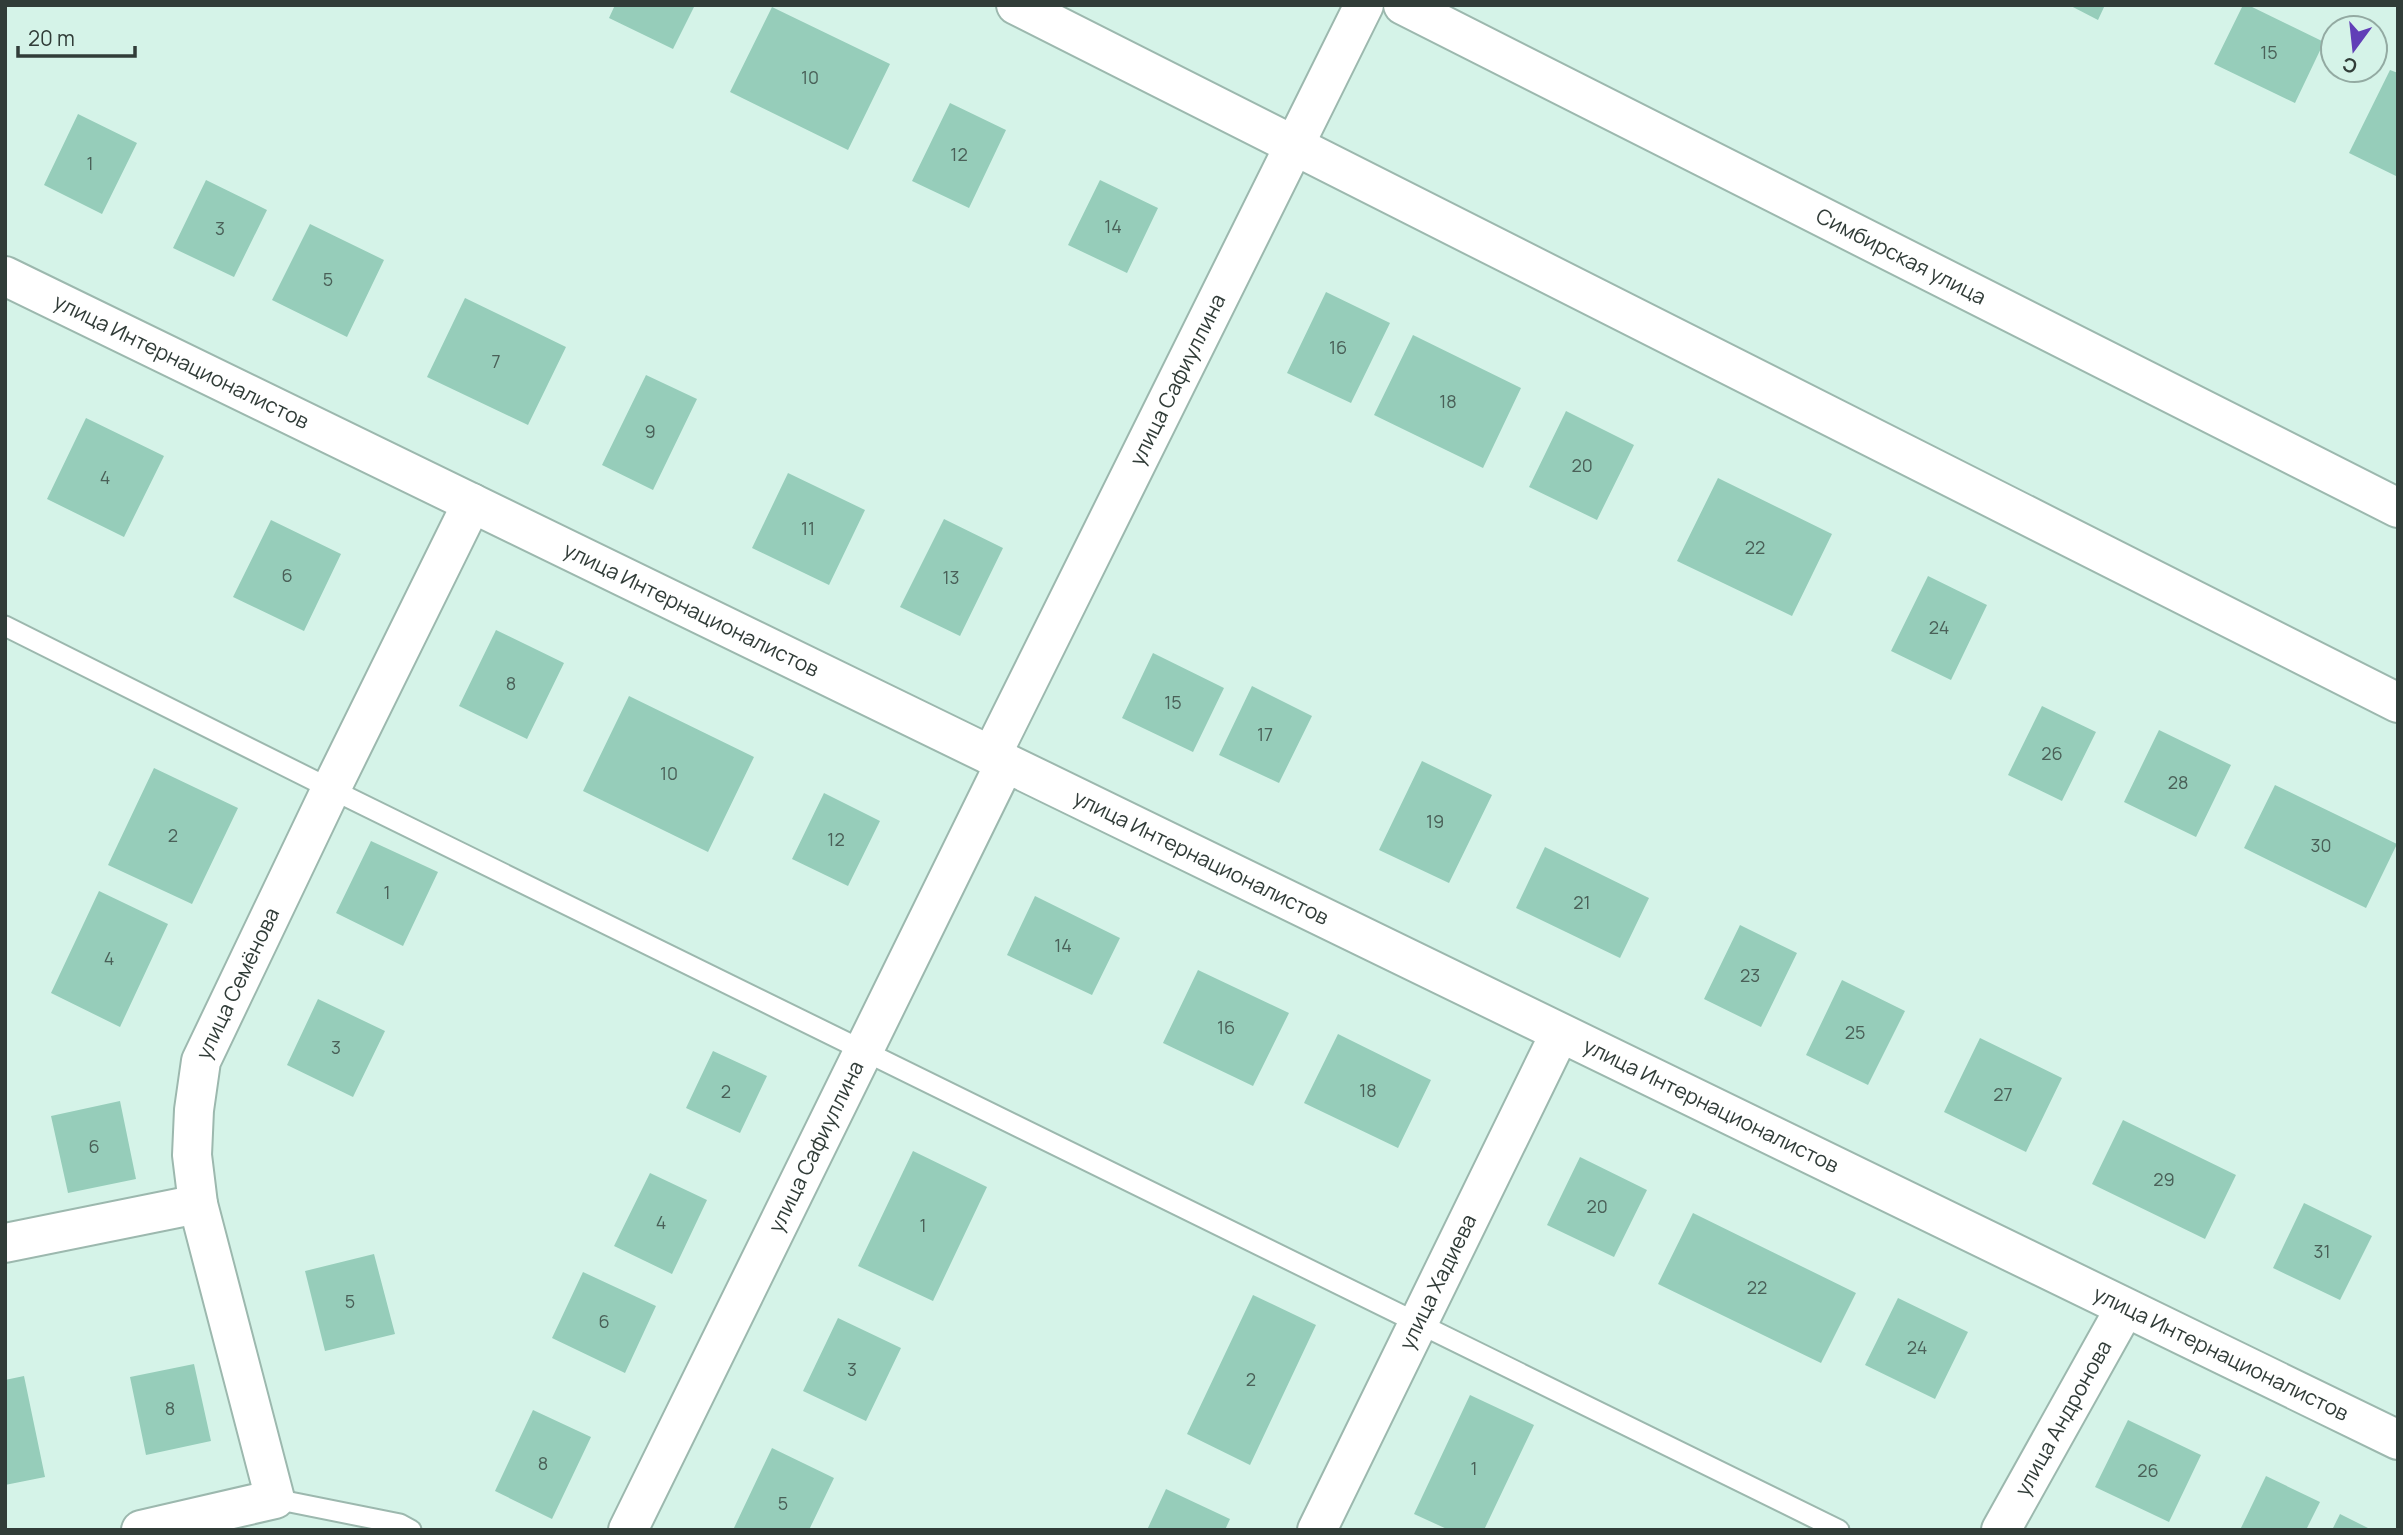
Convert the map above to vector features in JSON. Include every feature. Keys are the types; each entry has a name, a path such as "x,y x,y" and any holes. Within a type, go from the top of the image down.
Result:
{"street":[{"path":"1016,5 2398,703"},
{"name":"улица Сафиуллина","path":"628,1530 865,1051 998,759 1364,5"},
{"name":"Симбирская улица","path":"1403,5 2398,508"},
{"name":"улица Интернационалистов","path":"5,276 2398,1440"},
{"name":"улица Семёнова","path":"275,1499 198,1204 192,1155 194,1110 201,1061 472,503"},
{"name":"улица Хадиева","path":"1317,1530 1560,1033"},
{"path":"5,1243 198,1204"},
{"name":"улица Андронова","path":"2001,1530 2125,1308"},
{"path":"141,1530 275,1499"}],"lane":[{"path":"5,625 331,789 1839,1530"},
{"path":"275,1499 400,1524 411,1530"}],"building":[{"path":"615,5 695,5 673,49 609,18"},
{"path":"2069,5 2105,5 2098,20"},
{"path":"2243,5 2319,40 2319,53 2295,103 2214,64"},
{"path":"772,7 890,64 848,150 730,92"},
{"path":"2390,70 2398,73 2398,177 2349,153 2383,84 2389,84"},
{"path":"950,103 1006,130 969,208 912,181"},
{"path":"78,114 137,143 102,214 44,185"},
{"path":"206,180 267,210 234,277 173,248"},
{"path":"1100,180 1158,208 1127,273 1068,245"},
{"path":"310,224 384,260 347,337 272,300"},
{"path":"1326,292 1390,323 1351,403 1287,373"},
{"path":"465,298 566,347 528,425 427,377"},
{"path":"1413,335 1521,388 1483,468 1374,415"},
{"path":"646,375 697,399 653,490 602,465"},
{"path":"1566,411 1634,445 1597,520 1529,487"},
{"path":"86,418 164,456 124,537 47,499"},
{"path":"788,473 865,510 829,585 752,548"},
{"path":"1718,478 1832,534 1792,616 1677,561"},
{"path":"944,519 1003,548 960,636 900,607"},
{"path":"271,520 341,554 304,631 233,597"},
{"path":"1928,576 1987,605 1951,680 1891,651"},
{"path":"496,630 564,663 527,739 459,706"},
{"path":"1153,653 1224,688 1193,752 1122,718"},
{"path":"1252,686 1312,716 1279,783 1219,755"},
{"path":"629,696 754,757 708,852 583,791"},
{"path":"2042,706 2096,732 2062,801 2008,775"},
{"path":"2159,730 2231,765 2196,837 2124,802"},
{"path":"1422,761 1492,795 1449,883 1379,850"},
{"path":"154,768 238,808 192,904 108,865"},
{"path":"2275,785 2397,844 2366,908 2244,848"},
{"path":"824,793 880,821 848,886 792,859"},
{"path":"371,841 438,872 403,946 336,913"},
{"path":"1545,847 1649,898 1620,958 1516,908"},
{"path":"99,891 168,924 120,1027 51,993"},
{"path":"1035,896 1120,938 1092,995 1007,955"},
{"path":"1740,925 1797,953 1761,1027 1704,999"},
{"path":"1198,970 1289,1013 1253,1086 1163,1043"},
{"path":"1842,980 1905,1011 1868,1085 1806,1055"},
{"path":"318,999 385,1031 353,1097 287,1065"},
{"path":"1338,1034 1431,1080 1398,1148 1304,1103"},
{"path":"1980,1038 2062,1078 2026,1152 1944,1112"},
{"path":"713,1051 767,1076 740,1133 686,1108"},
{"path":"120,1101 136,1179 68,1193 51,1116"},
{"path":"2123,1120 2236,1175 2205,1239 2092,1184"},
{"path":"913,1151 987,1187 933,1301 858,1266"},
{"path":"1580,1157 1647,1190 1614,1257 1547,1225"},
{"path":"650,1173 707,1200 672,1274 614,1246"},
{"path":"2304,1203 2372,1236 2340,1300 2273,1268"},
{"path":"1693,1213 1856,1293 1821,1363 1658,1284"},
{"path":"374,1254 395,1334 325,1351 305,1271"},
{"path":"583,1272 656,1306 625,1373 552,1338"},
{"path":"1253,1295 1316,1325 1250,1465 1187,1434"},
{"path":"1898,1298 1968,1332 1935,1399 1865,1365"},
{"path":"838,1318 901,1348 866,1421 803,1391"},
{"path":"194,1364 211,1441 146,1455 130,1377"},
{"path":"24,1376 45,1477 5,1485 5,1380"},
{"path":"1470,1395 1534,1425 1484,1530 1449,1530 1414,1514"},
{"path":"533,1410 591,1437 552,1519 495,1491"},
{"path":"2128,1420 2201,1455 2169,1522 2095,1487"},
{"path":"772,1448 834,1478 809,1530 733,1530"},
{"path":"2266,1476 2320,1502 2306,1530 2240,1530"},
{"path":"1166,1489 1230,1519 1225,1530 1147,1530"},
{"path":"2340,1514 2372,1530 2332,1530"}]}
